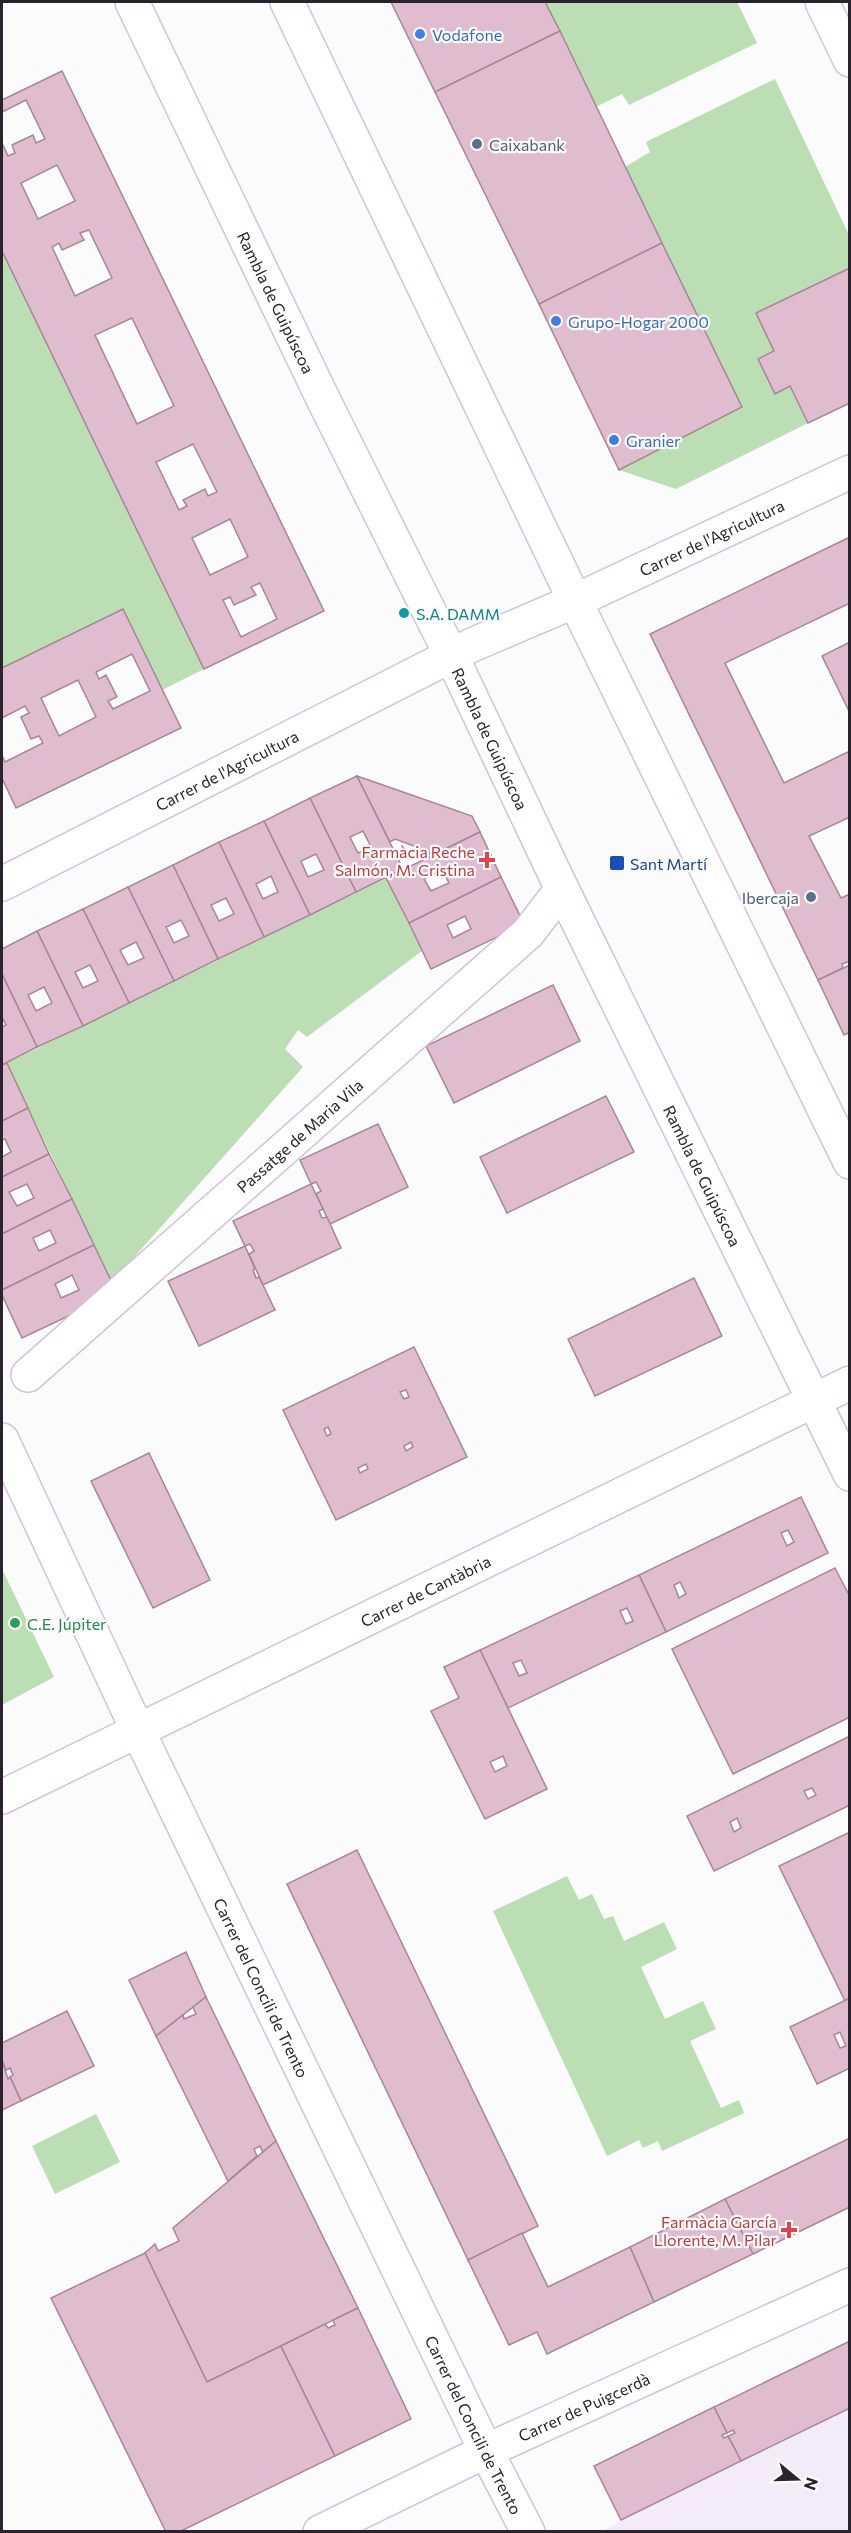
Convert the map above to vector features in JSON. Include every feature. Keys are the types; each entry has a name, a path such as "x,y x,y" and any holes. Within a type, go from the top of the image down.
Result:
{"street":[{"name":"Rambla de Guipúscoa","path":"132,2 269,288 452,657 562,889 849,1474"},
{"path":"287,2 575,601 849,1162"},
{"path":"822,2 849,60"},
{"name":"Carrer de l'Agricultura","path":"2,884 513,626 575,601 849,472"},
{"name":"Passatge de Maria Vila","path":"28,1375 528,933 562,889"},
{"name":"Carrer de Cantàbria","path":"2,1797 849,1383"},
{"name":"Carrer del Concili de Trento","path":"2,1440 138,1731 486,2451 528,2532"},
{"name":"Carrer de Puigcerdà","path":"320,2532 486,2451 849,2285"}],"shaded area":[{"path":"849,2409 849,2531 604,2531 621,2520"}],"green space":[{"path":"545,2 737,2 757,43 629,105 622,94 596,107"},
{"path":"775,79 849,235 849,268 756,313 774,351 758,359 775,393 790,386 808,423 676,489 619,470 742,407 625,167 650,152 646,142"},
{"path":"2,251 204,669 162,690 123,610 2,668"},
{"path":"386,878 422,951 307,1037 298,1030 285,1049 303,1067 112,1282 7,1063"},
{"name":"C.E. Júpiter","path":"2,1569 54,1677 2,1705"},
{"path":"567,1876 579,1900 592,1894 604,1919 613,1916 624,1941 664,1922 677,1949 641,1967 665,2019 703,2001 716,2029 690,2041 721,2108 739,2100 744,2113 662,2151 658,2141 643,2148 639,2140 607,2156 493,1911"},
{"path":"96,2114 120,2162 55,2194 32,2146"}],"building":[{"path":"391,2 545,2 560,31 435,92"},
{"path":"560,31 662,243 539,304 435,92"},
{"path":"62,71 324,611 204,669 2,251 2,143 8,156 15,153 12,145 33,135 36,143 45,139 26,100 2,112 2,100","holes":["57,165 75,201 38,219 21,183","89,230 112,278 75,296 52,247 59,243 62,250 84,240 80,233","132,318 174,406 137,424 95,335","193,444 217,492 208,496 205,489 183,500 187,506 179,510 156,462","230,519 248,557 210,575 192,538","260,583 277,619 241,637 223,600 230,597 234,605 256,595 251,587"]},
{"path":"662,243 742,407 619,470 539,304"},
{"path":"850,268 850,403 808,423 790,386 775,394 758,359 774,351 756,313"},
{"path":"850,537 850,603 725,663 784,783 850,751 850,817 809,836 841,898 850,894 850,961 842,964 843,968 818,980 650,634"},
{"path":"123,609 181,728 16,808 2,778 2,755 5,762 43,743 39,736 31,739 21,717 29,713 25,706 2,718 2,668","holes":["132,654 150,691 113,709 108,701 117,697 106,675 99,679 96,672","78,680 96,717 59,736 41,698"]},
{"path":"850,642 850,711 849,711 822,656"},
{"path":"357,776 403,869 356,892 310,798","holes":["363,831 371,847 358,853 350,837"]},
{"path":"357,776 472,816 480,832 431,856 428,851 395,839 390,842"},
{"path":"310,798 356,892 310,915 264,821","holes":["316,854 324,870 308,877 301,861"]},
{"path":"264,821 310,915 264,937 219,842","holes":["271,876 278,892 263,899 256,884"]},
{"path":"480,832 501,877 409,923 386,878","holes":["442,870 449,883 431,891 424,879"]},
{"path":"219,842 264,937 218,959 173,865","holes":["226,898 234,914 219,921 211,905"]},
{"path":"173,865 218,959 174,981 128,887","holes":["181,920 189,936 174,943 166,927"]},
{"path":"501,877 524,924 431,969 409,923","holes":["465,916 471,929 453,938 447,925"]},
{"path":"128,887 174,981 129,1003 83,909","holes":["136,942 144,958 128,965 120,950"]},
{"path":"83,909 129,1003 83,1026 37,931","holes":["90,965 98,981 83,988 75,972"]},
{"path":"37,931 83,1026 37,1047 2,974 2,949","holes":["44,987 52,1003 36,1011 28,995"]},
{"path":"850,965 850,1032 844,1035 818,980"},
{"path":"2,974 37,1047 2,1065 2,1027 6,1025 2,1017"},
{"path":"553,985 580,1041 454,1103 426,1046"},
{"path":"7,1063 28,1108 2,1121 2,1065"},
{"path":"606,1096 634,1152 507,1213 480,1157"},
{"path":"28,1108 49,1154 2,1177 2,1157 11,1152 5,1139 2,1140 2,1121"},
{"path":"378,1124 408,1187 330,1224 316,1194 321,1191 316,1182 311,1184 300,1160"},
{"path":"49,1154 72,1199 2,1234 2,1177","holes":["27,1184 34,1198 17,1206 9,1192"]},
{"path":"311,1184 323,1209 319,1211 322,1218 327,1217 341,1248 263,1285 249,1254 254,1251 250,1244 245,1246 233,1221"},
{"path":"72,1199 94,1245 2,1290 2,1234","holes":["50,1230 56,1243 39,1251 33,1238"]},
{"path":"94,1245 117,1293 22,1338 2,1295 2,1290","holes":["72,1275 79,1290 61,1298 55,1284"]},
{"path":"245,1246 255,1269 253,1270 256,1278 259,1277 275,1310 199,1346 168,1281"},
{"path":"694,1278 722,1336 595,1396 568,1339"},
{"path":"414,1347 467,1457 336,1520 283,1410","holes":["406,1390 409,1397 404,1399 400,1392","328,1427 331,1434 327,1436 324,1429","411,1442 413,1447 406,1451 404,1446","366,1464 368,1469 360,1473 358,1468"]},
{"path":"149,1453 210,1580 153,1608 91,1481"},
{"path":"801,1497 828,1553 666,1632 639,1575","holes":["788,1530 794,1542 787,1546 781,1533","680,1582 686,1594 679,1598 674,1585"]},
{"path":"835,1568 850,1597 850,1717 733,1774 672,1649"},
{"path":"639,1575 666,1632 508,1708 480,1650","holes":["627,1608 633,1621 626,1624 620,1611","521,1660 527,1673 519,1676 513,1663"]},
{"path":"480,1650 547,1789 485,1819 431,1711 459,1698 444,1667","holes":["503,1756 507,1766 495,1772 490,1762"]},
{"path":"850,1736 850,1805 714,1871 687,1816","holes":["812,1788 816,1795 808,1799 804,1791","737,1818 741,1828 734,1832 730,1822"]},
{"path":"850,1832 850,1998 845,2001 779,1866"},
{"path":"357,1850 538,2226 468,2260 287,1884"},
{"path":"186,1952 206,1997 156,2036 129,1980"},
{"path":"206,1997 276,2141 263,2152 260,2146 254,2149 257,2156 228,2181 156,2036 183,2015 184,2019 196,2014 193,2007"},
{"path":"850,1998 850,2068 817,2084 790,2027","holes":["840,2032 846,2046 840,2048 834,2035"]},
{"path":"67,2011 94,2066 21,2101 10,2077 13,2075 10,2068 6,2070 2,2060 2,2043"},
{"path":"2,2060 8,2079 10,2077 21,2101 2,2110"},
{"path":"850,2138 850,2207 753,2254 725,2199"},
{"path":"276,2141 358,2308 207,2382 145,2253 155,2244 158,2251 179,2241 173,2228"},
{"path":"725,2199 753,2254 654,2302 630,2247"},
{"path":"522,2233 548,2287 630,2247 654,2302 547,2354 537,2332 509,2345 468,2260"},
{"path":"145,2253 207,2382 281,2346 335,2456 179,2532 166,2532 51,2298"},
{"path":"358,2308 411,2419 335,2456 281,2346 325,2324 328,2328 335,2325 333,2320"},
{"path":"850,2341 850,2408 741,2461 728,2436 735,2433 733,2430 727,2433 714,2407"},
{"path":"714,2407 727,2433 722,2435 724,2438 728,2436 741,2461 621,2520 594,2466"}],"place":[{"name":"Vodafone","path":"420,34"},
{"name":"Caixabank","path":"477,144"},
{"name":"Grupo-Hogar 2000","path":"556,321"},
{"name":"Granier","path":"614,440"},
{"name":"S.A. DAMM","path":"404,613"},
{"name":"Farmàcia Reche Salmón, M. Cristina","path":"487,860"},
{"name":"Sant Martí","path":"617,863"},
{"name":"Ibercaja","path":"811,897"},
{"name":"C.E. Júpiter","path":"15,1623"},
{"name":"Farmàcia García Llorente, M. Pilar","path":"789,2230"}]}
